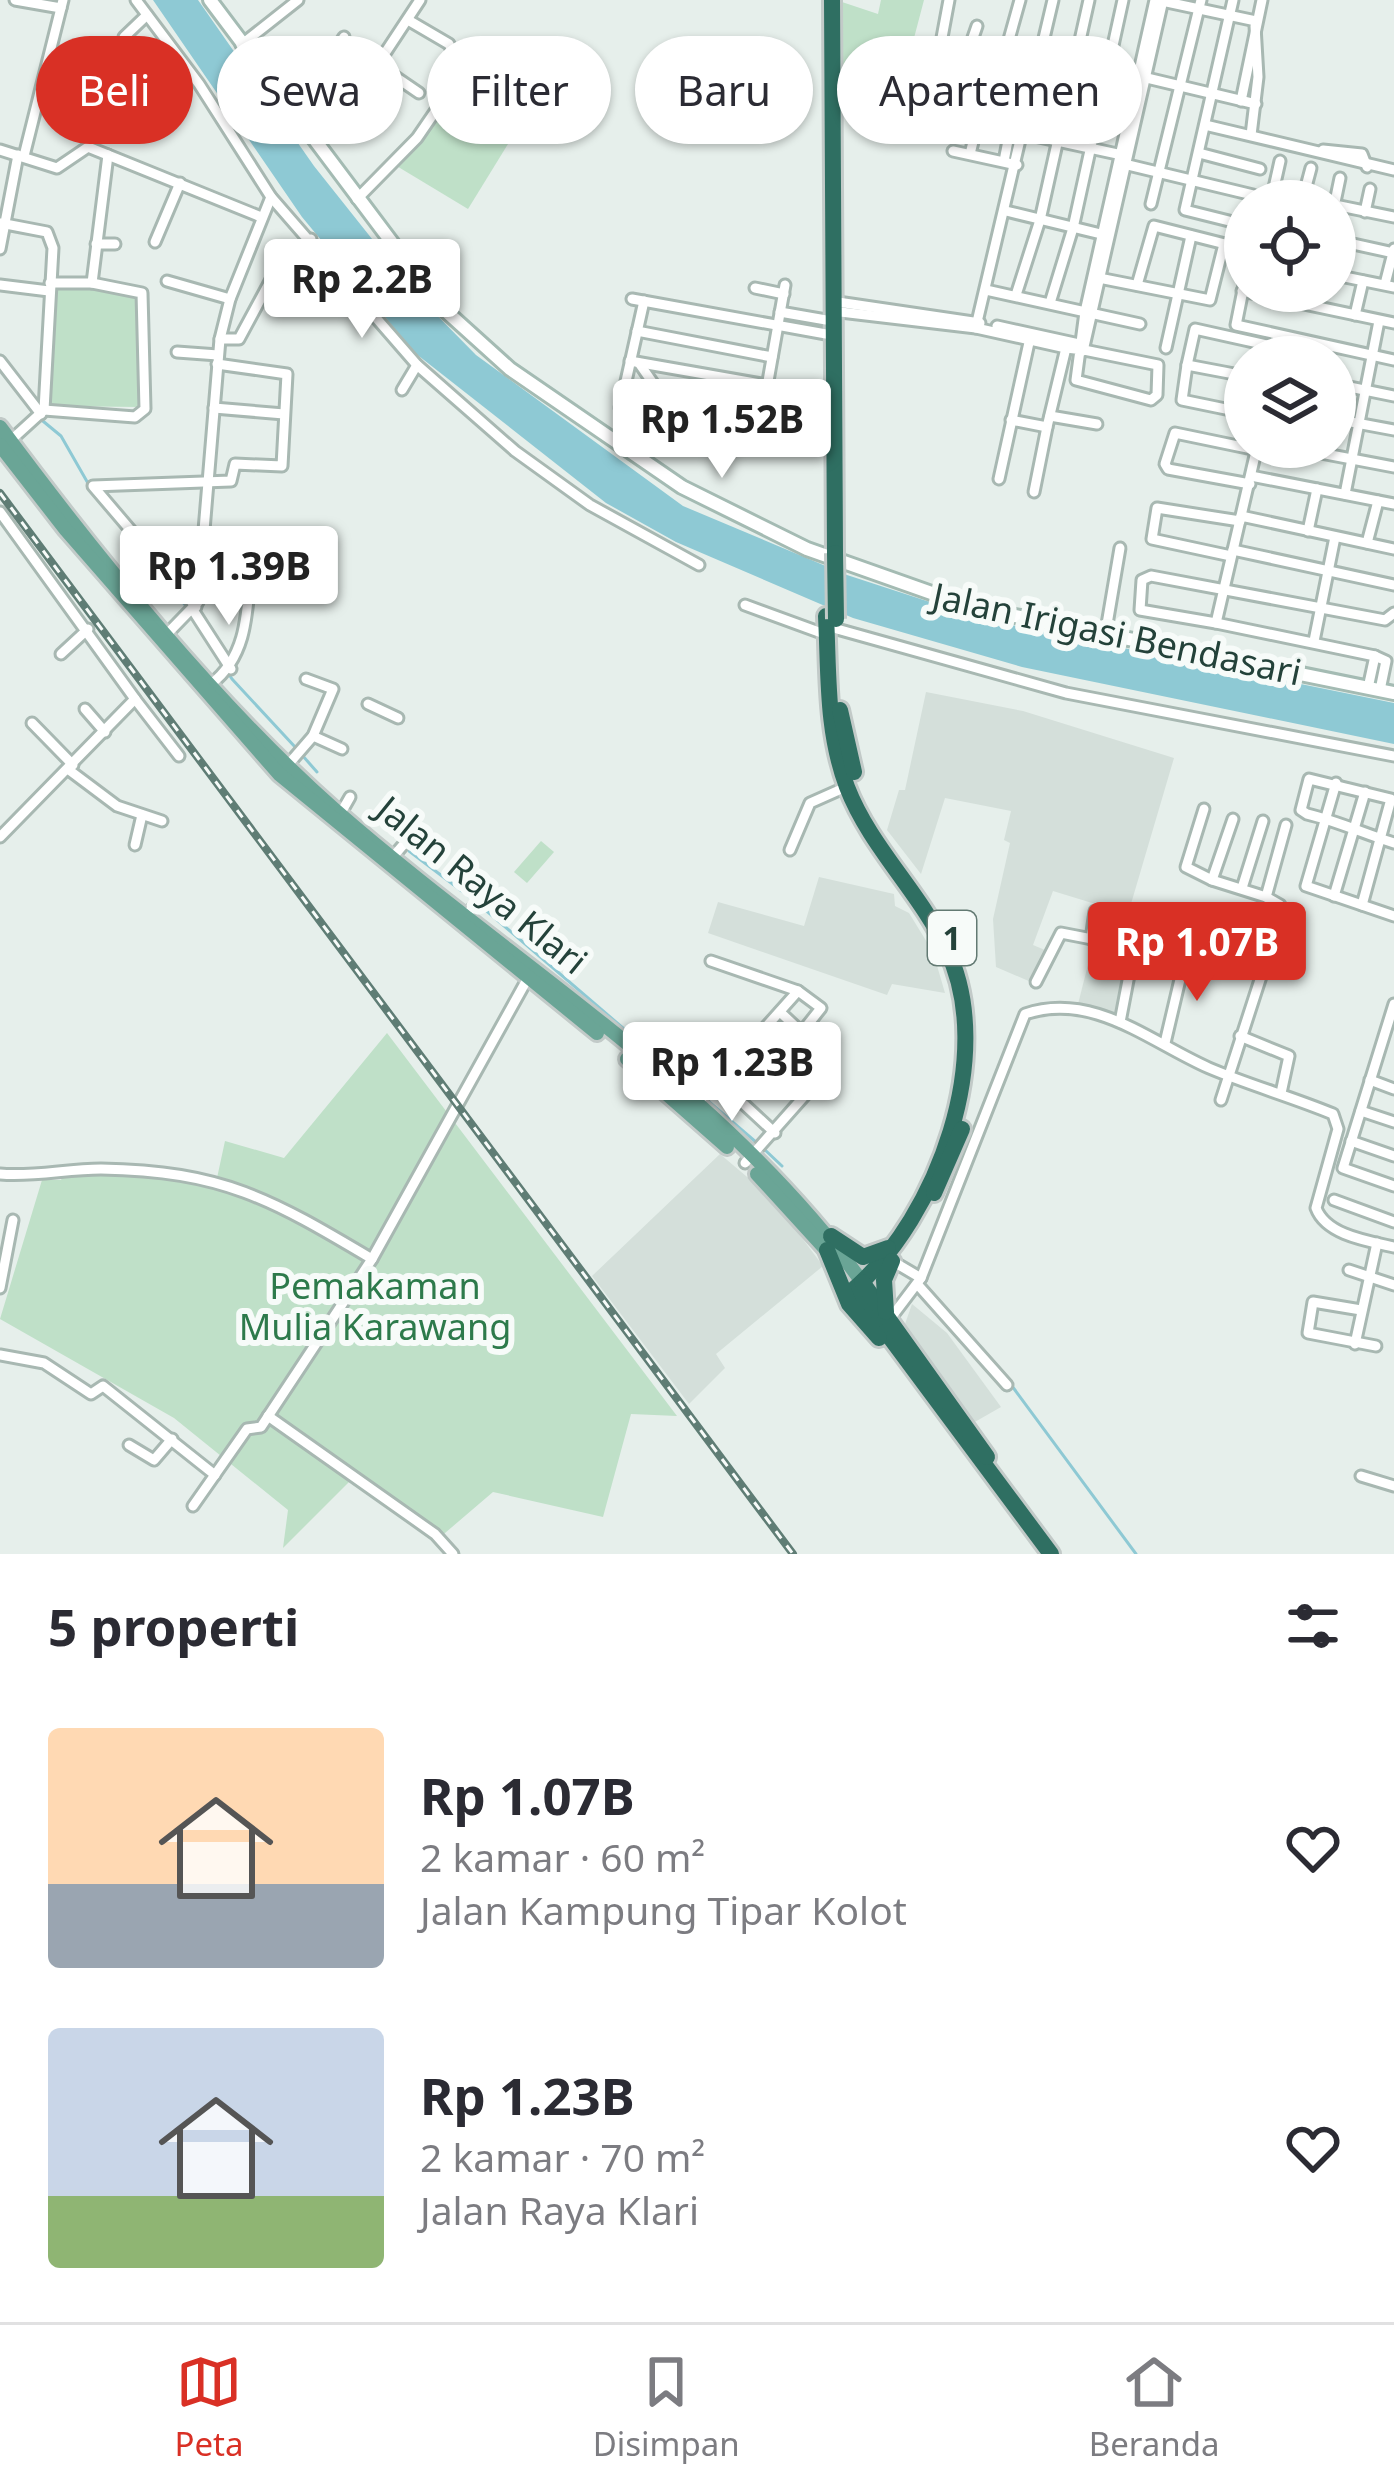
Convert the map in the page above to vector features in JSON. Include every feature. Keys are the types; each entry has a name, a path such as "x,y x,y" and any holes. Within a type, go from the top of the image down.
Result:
{"highway":[{"name":"1","path":"828,0 830,716 847,787 946,947 968,1018 963,1098 891,1254"},
{"name":"1","path":"832,625 841,720 858,786 957,947 978,1018 979,1066 969,1111 938,1186 862,1290"},
{"path":"829,1243 862,1257 891,1254 884,1280 888,1316"},
{"path":"829,1243 849,1304 912,1374"},
{"name":"Jalan Raya Klari","path":"862,1290 888,1316 1063,1554"},
{"name":"Jalan Raya Klari","path":"862,1290 912,1374 1051,1554"}],"main road":[{"name":"Jalan Raya Klari","path":"0,427 5,443 279,774 344,807"},
{"name":"Jalan Raya Klari","path":"165,636 344,807 533,974 754,1154"},
{"name":"Jalan Raya Klari","path":"396,853 478,902 533,974 701,1100 754,1154 862,1290"}],"street":[{"path":"15,0 62,4 55,36"},
{"path":"136,0 200,84 271,197 417,365 515,451 590,505 699,565"},
{"name":"Jalan Irigasi Bendasari","path":"210,0 235,36"},
{"path":"252,36 298,0"},
{"path":"941,36 949,0"},
{"path":"1010,36 1020,0"},
{"path":"1046,36 1053,0"},
{"path":"1081,36 1089,0"},
{"path":"1116,36 1124,0"},
{"path":"1142,74 1160,0 1200,4 1256,23"},
{"path":"1224,220 1187,212 1233,0"},
{"path":"1240,101 1262,0"},
{"path":"397,36 415,2"},
{"path":"1151,204 1200,4"},
{"path":"125,36 147,15"},
{"path":"408,20 435,36"},
{"path":"1251,135 1256,104 1256,23"},
{"path":"974,36 977,26"},
{"path":"1142,78 1256,104"},
{"path":"403,82 419,93"},
{"path":"0,249 36,110"},
{"path":"356,200 427,123"},
{"path":"1205,124 1394,170"},
{"name":"Jalan Irigasi Bendasari","path":"315,144 438,304 496,356 682,487 807,549 917,590 1105,636 1381,690"},
{"path":"970,154 973,144"},
{"path":"1004,161 1007,144"},
{"path":"977,325 1022,144"},
{"path":"1016,296 1059,144"},
{"path":"1069,144 1224,189"},
{"path":"1050,303 1091,144"},
{"path":"1034,492 1049,421 1088,313 1126,144"},
{"path":"0,150 57,168 85,147 261,217"},
{"path":"953,151 1017,165"},
{"path":"1199,153 1260,169"},
{"path":"92,283 108,155"},
{"path":"1276,180 1280,161"},
{"path":"1308,180 1311,167"},
{"path":"154,242 181,183"},
{"path":"1365,212 1370,188"},
{"path":"165,636 191,612 201,562 220,339 230,299 271,197"},
{"path":"1356,209 1394,217"},
{"path":"1006,211 1107,236"},
{"path":"3,224 50,235 40,415"},
{"path":"1097,278 1210,300 1228,245 1152,228 1137,285"},
{"path":"1166,348 1191,236"},
{"path":"220,339 239,339 288,248 298,251 311,238"},
{"path":"96,244 115,244"},
{"path":"1356,244 1394,251 1389,286 1356,280"},
{"path":"166,281 230,299"},
{"path":"1355,316 1363,281"},
{"path":"0,284 92,283 144,296 144,413 40,415 5,443"},
{"path":"623,392 762,415 784,289 754,288"},
{"path":"986,290 1140,324"},
{"path":"620,408 635,362 638,300 778,325 829,313"},
{"path":"780,312 977,325 1159,365 1154,399 1078,383 1077,349"},
{"path":"1234,331 1238,312"},
{"path":"1341,312 1394,323"},
{"path":"1356,432 1379,321"},
{"path":"1224,409 1183,400 1195,329 1247,336"},
{"path":"637,332 772,356"},
{"path":"999,479 1030,337"},
{"path":"177,352 287,374 282,466 236,464 232,481 93,485 191,612 228,671"},
{"path":"1356,353 1394,360"},
{"path":"0,362 40,415"},
{"path":"635,362 767,386"},
{"path":"635,362 675,415 664,429"},
{"path":"402,390 417,365"},
{"path":"1187,365 1224,372"},
{"path":"1356,388 1394,396"},
{"path":"214,408 284,414"},
{"path":"1011,420 1097,424"},
{"path":"1358,422 1394,430"},
{"path":"648,426 677,435 724,438"},
{"path":"1224,442 1175,433 1165,464 1168,470 1394,504"},
{"path":"1356,458 1394,467"},
{"path":"1216,623 1253,468"},
{"path":"1345,494 1349,468"},
{"path":"1308,531 1317,489"},
{"path":"1367,543 1378,501"},
{"path":"1394,549 1240,518 1156,508 1152,538 1394,585"},
{"path":"0,512 178,756"},
{"path":"1313,641 1335,537"},
{"path":"1105,636 1120,548"},
{"path":"201,562 272,566"},
{"path":"211,684 228,671 244,627 250,563"},
{"path":"1381,690 1386,661 1313,641 1140,610 1142,580 1385,620 1394,613"},
{"path":"745,605 832,625 1066,693 1394,756"},
{"path":"62,655 88,629"},
{"path":"294,756 313,736 332,689 306,679"},
{"path":"0,837 135,699"},
{"path":"368,704 398,718"},
{"path":"85,709 105,732"},
{"path":"32,723 104,799 162,821"},
{"path":"313,736 343,748"},
{"path":"1363,905 1388,841 1391,800 1309,779 1301,810 1388,841"},
{"path":"1336,783 1306,886 1391,915 1394,900"},
{"path":"790,850 810,803 847,787"},
{"path":"1334,896 1365,792"},
{"path":"1204,808 1186,867 1266,897 1280,905 1281,915 1222,1100"},
{"path":"135,844 142,815"},
{"path":"1212,880 1233,819"},
{"path":"1242,888 1263,821"},
{"path":"1266,897 1286,825"},
{"path":"1091,939 1095,911"},
{"path":"1036,982 1056,934 1185,957 1195,951 1227,962"},
{"path":"1120,1022 1134,949"},
{"path":"1165,1043 1185,957"},
{"path":"711,961 798,991 821,1008 802,1032"},
{"path":"193,1506 247,1429 259,1429 372,1259 533,974"},
{"path":"701,1100 798,991"},
{"path":"1394,1004 1389,1042 1370,1080 1343,1168 1394,1186"},
{"path":"888,1316 919,1281 1025,1014 1071,1007 1120,1022 1229,1075 1337,1117 1359,1115 1394,1122"},
{"path":"754,1154 830,1067 830,1059 779,1012"},
{"path":"1240,1036 1289,1056 1281,1093"},
{"path":"1370,1080 1394,1089"},
{"path":"720,1082 775,1133"},
{"path":"1337,1117 1316,1208 1328,1227 1394,1247"},
{"path":"1352,1142 1394,1156"},
{"path":"0,1174 33,1177 59,1169 108,1169 237,1185 270,1198 372,1259"},
{"path":"1334,1200 1394,1222"},
{"path":"0,1288 13,1220"},
{"path":"1355,1344 1377,1244"},
{"path":"891,1254 1007,1385"},
{"path":"1349,1270 1394,1285"},
{"path":"1361,1310 1312,1305 1310,1335 1376,1346"},
{"path":"0,1355 44,1363 91,1394 103,1386 215,1475"},
{"path":"268,1416 435,1534 453,1554"},
{"path":"129,1445 154,1460 172,1439"},
{"path":"1361,1475 1394,1486"}],"shaded area":[{"path":"926,692 1023,711 1174,758 1128,914 1053,891 1033,945 1045,950 1031,982 996,967 993,919 1010,843 1004,840 1011,811 945,798 921,874 887,830 899,790 905,790"},
{"path":"819,877 894,894 895,906 909,913 933,952 945,993 892,984 887,995 708,933 718,902 804,926"},
{"path":"1094,941 1132,950 1118,1019 1077,1008"},
{"path":"720,1154 772,1198 823,1266 716,1354 725,1368 689,1404 592,1276"},
{"path":"912,1304 947,1333 1001,1407 973,1423 905,1324"}],"green space":[{"path":"836,0 878,14 881,0 924,0 915,36 837,36 836,80"},
{"path":"427,121 427,144 508,144 468,209 395,165"},
{"path":"50,283 140,291 140,407 48,406"},
{"path":"541,841 554,852 527,883 514,872"},
{"name":"Pemakaman Mulia Karawang","path":"387,1033 677,1416 631,1414 603,1517 493,1492 438,1539 351,1480 283,1548 288,1510 174,1418 0,1319 42,1180 61,1180 69,1164 217,1178 225,1141 284,1158"}],"water":[{"path":"153,0 198,0 223,36 217,36 217,93 193,58 193,36 178,36"},
{"path":"252,144 299,144 415,293 476,355 683,506 847,575 982,619 1394,703 1394,744 1022,667 853,618 676,542 606,503 415,353 302,217"}],"waterway":[{"path":"0,369 10,381"},
{"path":"38,417 61,436 89,485"},
{"path":"125,529 137,545"},
{"path":"151,562 186,606"},
{"path":"197,625 232,679 296,748"},
{"path":"302,755 317,772"},
{"path":"409,851 475,901"},
{"path":"482,907 757,1143"},
{"path":"764,1149 782,1166"},
{"path":"1012,1386 1136,1554"}],"railway":[{"path":"0,493 793,1554"}]}
